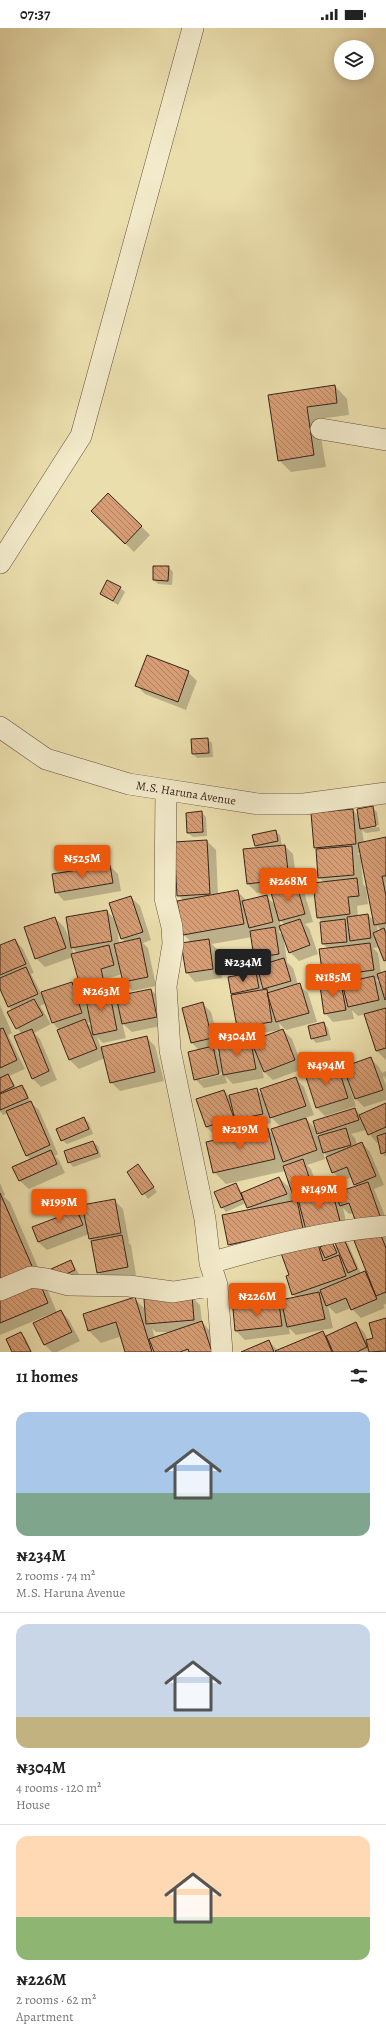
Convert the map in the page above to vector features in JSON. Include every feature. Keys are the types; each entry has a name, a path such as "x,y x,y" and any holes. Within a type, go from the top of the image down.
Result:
{"street":[{"path":"0,563 81,436 193,28"},
{"path":"321,429 386,440"},
{"name":"M.S. Haruna Avenue","path":"0,727 46,759 129,784 258,804 304,804 386,793"},
{"path":"166,790 165,898 172,926 173,944 166,986 170,1050 205,1219 210,1263 218,1285 222,1352"},
{"path":"210,1263 248,1252 331,1232 386,1226"},
{"path":"0,1290 31,1277 46,1278 69,1285 129,1286 172,1292 218,1285"}],"building":[{"path":"335,385 337,403 307,407 314,455 278,461 268,395"},
{"path":"108,493 142,526 125,544 91,511"},
{"path":"153,566 169,566 168,581 153,580"},
{"path":"107,580 121,587 113,601 100,594"},
{"path":"147,655 189,671 178,702 135,686"},
{"path":"208,738 209,753 192,754 191,739"},
{"path":"373,806 376,826 360,829 357,809"},
{"path":"353,809 356,844 314,848 311,813"},
{"path":"202,811 203,832 187,833 186,813"},
{"path":"276,830 278,841 255,846 252,835"},
{"path":"386,837 386,876 382,876 386,896 386,923 374,925 358,843"},
{"path":"207,840 210,894 177,896 174,842"},
{"path":"285,845 289,879 247,884 243,849"},
{"path":"352,846 354,875 318,878 316,849"},
{"path":"110,865 113,883 55,893 52,874"},
{"path":"357,878 359,896 348,897 350,914 317,918 313,883"},
{"path":"296,882 305,914 279,921 270,889"},
{"path":"238,890 244,924 183,935 177,901"},
{"path":"267,895 273,922 249,928 242,901"},
{"path":"131,896 143,932 121,939 109,903"},
{"path":"107,910 112,941 71,948 66,917"},
{"path":"368,914 371,938 350,941 347,917"},
{"path":"55,917 66,948 35,959 24,927"},
{"path":"300,919 310,945 289,953 279,926"},
{"path":"345,919 347,942 322,944 320,922"},
{"path":"275,927 279,954 254,958 250,931"},
{"path":"384,928 386,934 386,960 384,961 373,933"},
{"path":"140,938 148,977 123,982 114,944"},
{"path":"15,939 26,964 0,975 0,945"},
{"path":"209,939 213,969 186,973 181,943"},
{"path":"370,943 374,970 323,977 319,949"},
{"path":"109,945 114,965 101,969 105,987 82,993 71,954"},
{"path":"284,958 291,981 263,989 257,966"},
{"path":"26,967 38,994 8,1007 0,989 0,978"},
{"path":"386,971 386,999 385,1000 377,974"},
{"path":"256,972 259,988 231,994 228,977"},
{"path":"374,976 379,1000 348,1007 342,983"},
{"path":"72,982 82,1013 52,1023 41,992"},
{"path":"300,983 309,1013 276,1022 267,993"},
{"path":"341,983 346,1010 324,1014 320,986"},
{"path":"151,989 157,1017 122,1024 116,996"},
{"path":"267,989 272,1022 237,1027 231,995"},
{"path":"109,990 117,1030 93,1035 85,995"},
{"path":"34,999 43,1015 16,1029 7,1012"},
{"path":"203,1002 212,1038 191,1043 182,1008"},
{"path":"386,1008 386,1048 376,1051 364,1014"},
{"path":"85,1019 97,1049 69,1060 57,1030"},
{"path":"324,1022 327,1035 311,1039 308,1026"},
{"path":"3,1028 17,1060 0,1068 0,1029"},
{"path":"32,1029 49,1071 32,1079 14,1036"},
{"path":"283,1029 295,1060 264,1072 251,1041"},
{"path":"147,1036 155,1072 110,1083 101,1047"},
{"path":"250,1038 256,1069 223,1075 218,1045"},
{"path":"213,1046 219,1074 194,1080 188,1052"},
{"path":"371,1057 383,1090 355,1099 343,1067"},
{"path":"337,1064 348,1098 316,1108 305,1074"},
{"path":"8,1074 14,1086 0,1093 0,1078"},
{"path":"296,1077 306,1106 270,1118 260,1089"},
{"path":"22,1085 28,1098 0,1110 0,1094"},
{"path":"257,1088 263,1114 235,1120 229,1095"},
{"path":"224,1090 234,1118 206,1127 196,1099"},
{"path":"31,1101 50,1145 26,1156 6,1111"},
{"path":"386,1103 386,1127 368,1135 359,1115"},
{"path":"355,1108 359,1120 317,1134 313,1121"},
{"path":"84,1117 89,1129 61,1141 56,1129"},
{"path":"306,1118 317,1150 283,1162 271,1129"},
{"path":"268,1128 275,1159 213,1173 206,1142"},
{"path":"346,1128 351,1145 323,1153 318,1136"},
{"path":"386,1133 386,1152 381,1154 377,1136"},
{"path":"93,1141 98,1153 68,1163 64,1151"},
{"path":"362,1142 376,1176 354,1185 347,1167 332,1173 326,1157"},
{"path":"51,1150 57,1164 19,1181 12,1167"},
{"path":"303,1159 313,1189 293,1196 283,1166"},
{"path":"138,1164 154,1187 142,1195 127,1172"},
{"path":"279,1177 287,1194 247,1208 241,1193"},
{"path":"368,1182 381,1219 358,1228 349,1203 340,1206 335,1193"},
{"path":"236,1183 243,1199 221,1208 214,1192"},
{"path":"332,1190 340,1221 306,1230 298,1199"},
{"path":"0,1193 32,1266 0,1280"},
{"path":"115,1199 121,1233 89,1239 82,1205"},
{"path":"297,1200 303,1229 228,1245 222,1215"},
{"path":"74,1202 83,1225 38,1242 32,1227 61,1216 58,1209"},
{"path":"378,1228 386,1248 386,1292 376,1296 353,1238"},
{"path":"122,1235 128,1267 97,1273 91,1241"},
{"path":"344,1239 357,1269 348,1273 335,1243"},
{"path":"317,1241 323,1261 339,1255 346,1276 292,1295 286,1276 289,1275 281,1253"},
{"path":"332,1242 337,1253 325,1258 320,1247"},
{"path":"71,1260 75,1270 55,1279 51,1269"},
{"path":"365,1271 377,1299 351,1310 346,1298 326,1306 320,1290"},
{"path":"39,1281 48,1303 0,1323 0,1297"},
{"path":"319,1292 325,1319 287,1327 281,1300"},
{"path":"192,1295 194,1320 146,1324 144,1299"},
{"path":"135,1297 152,1352 125,1352 116,1322 88,1331 83,1314"},
{"path":"279,1303 282,1326 235,1331 233,1309"},
{"path":"61,1310 72,1332 44,1345 33,1323"},
{"path":"386,1318 386,1351 369,1352 366,1340 373,1338 369,1323"},
{"path":"202,1321 212,1352 189,1352 188,1349 180,1352 154,1352 149,1339"},
{"path":"356,1322 367,1347 357,1352 333,1352 326,1336"},
{"path":"323,1331 332,1352 275,1351"},
{"path":"21,1332 31,1352 12,1352 6,1339"},
{"path":"269,1340 274,1352 241,1352"}]}
